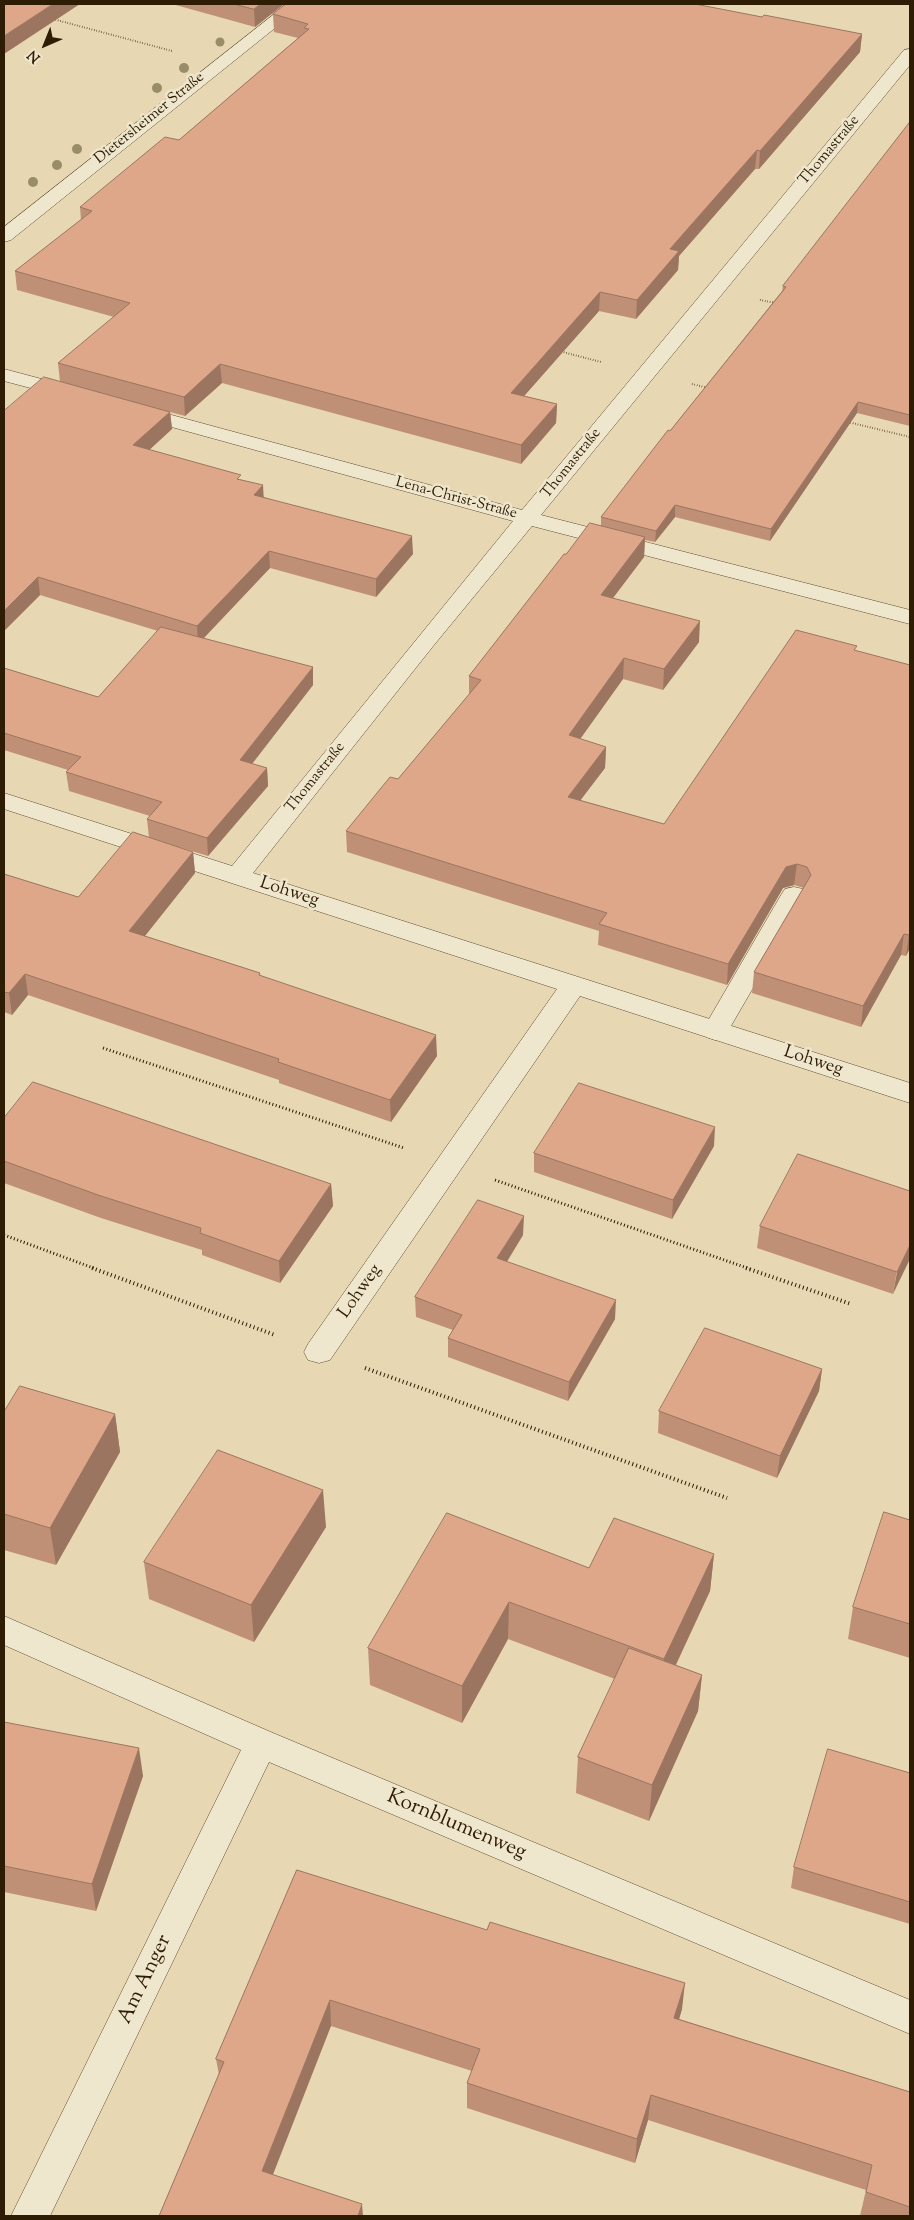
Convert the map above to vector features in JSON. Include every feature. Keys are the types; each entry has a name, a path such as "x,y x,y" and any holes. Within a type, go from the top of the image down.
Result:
{"street":[{"name":"Dietersheimer Straße","path":"4,236 220,63 297,4"},
{"name":"Thomastraße","path":"237,876 426,640 910,54"},
{"path":"4,374 89,398"},
{"name":"Lena-Christ-Straße","path":"118,406 527,518 910,617"},
{"name":"Lohweg","path":"4,801 573,986 910,1093"},
{"path":"715,1031 794,895"},
{"name":"Lohweg","path":"319,1352 573,986"},
{"name":"Kornblumenweg","path":"4,1630 261,1743 910,2017"},
{"name":"Am Anger","path":"30,2216 261,1743"}],"path":[{"path":"51,18 220,63"},
{"path":"716,289 784,305"}],"building":[{"path":"4,4 53,4 4,36"},
{"path":"234,4 261,4 254,9"},
{"path":"286,4 695,4 862,34 760,151 757,150 670,249 679,251 637,300 600,292 511,393 557,404 521,445 220,364 184,397 58,363 130,303 15,271 92,211 80,207 165,137 179,140 309,29 304,28 308,24 273,14"},
{"path":"910,122 910,415 858,402 771,529 675,505 656,531 601,517 668,430 670,431 786,287 783,286"},
{"path":"44,377 170,412 133,445 241,475 237,479 263,485 254,495 412,536 376,579 269,551 197,626 38,577 4,611 4,411"},
{"path":"590,523 645,537 601,595 700,621 664,669 624,658 569,735 606,747 568,797 664,824 796,630 857,646 854,650 910,665 910,932 909,935 904,934 863,1006 754,972 811,875 807,867 797,864 786,867 728,964 599,924 607,913 346,831 390,777 398,779 481,680 469,676"},
{"path":"161,627 313,667 240,760 267,768 207,838 147,819 162,802 66,772 81,757 4,733 4,668 98,697"},
{"path":"133,832 193,852 129,931 260,973 259,975 436,1035 390,1100 278,1062 279,1059 25,974 9,993 4,992 4,874 78,897"},
{"path":"33,1082 331,1184 279,1261 200,1233 201,1228 98,1195 4,1161 4,1118"},
{"path":"579,1083 715,1127 673,1200 534,1153"},
{"path":"798,1154 910,1191 910,1245 897,1272 760,1226"},
{"path":"478,1200 524,1216 497,1258 616,1300 569,1382 448,1338 462,1315 415,1297"},
{"path":"705,1328 822,1369 780,1456 659,1411"},
{"path":"20,1386 115,1414 50,1528 4,1514 4,1412"},
{"path":"218,1450 323,1490 251,1605 144,1562"},
{"path":"884,1512 910,1520 910,1624 853,1607"},
{"path":"447,1513 589,1568 614,1518 714,1554 664,1659 509,1602 462,1686 368,1648"},
{"path":"629,1648 702,1675 652,1785 578,1757"},
{"path":"4,1722 139,1748 92,1884 4,1866"},
{"path":"828,1749 910,1773 910,1902 794,1867"},
{"path":"297,1870 487,1930 490,1922 685,1983 674,2018 910,2092 910,2207 866,2192 872,2165 651,2095 637,2139 467,2083 480,2049 330,2000 262,2171 362,2204 358,2216 159,2216 224,2062 216,2059"}]}
